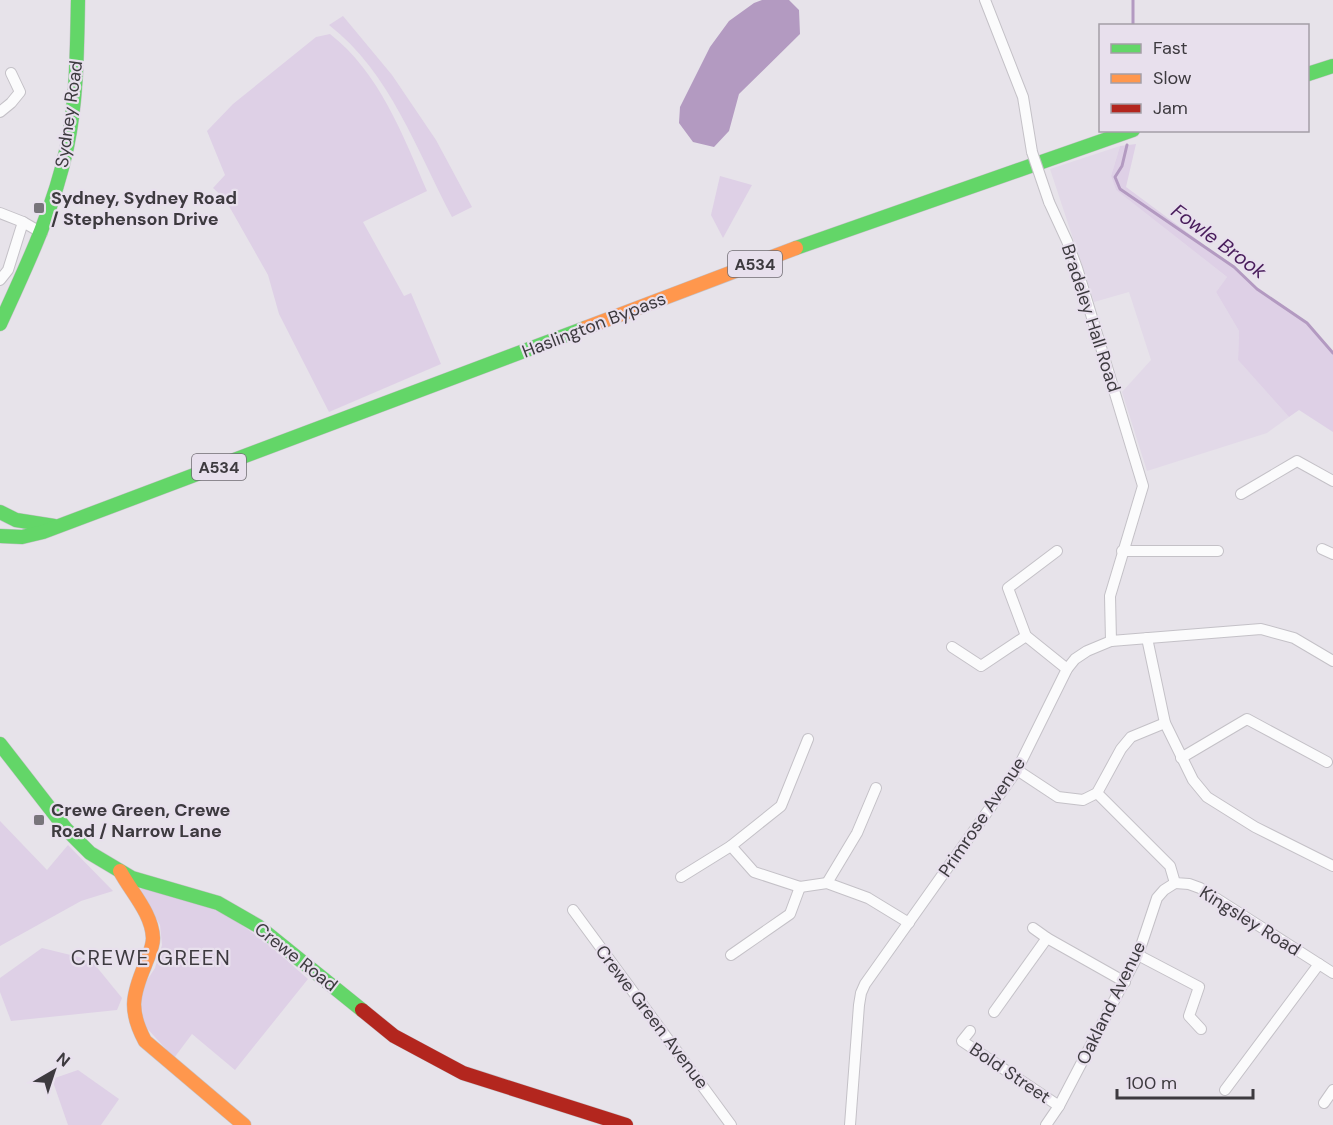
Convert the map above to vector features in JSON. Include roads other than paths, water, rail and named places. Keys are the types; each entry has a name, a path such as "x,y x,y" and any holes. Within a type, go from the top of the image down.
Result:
{"main road":[{"name":"Sydney Road","path":"0,324 42,233 68,146 77,66 78,0"},
{"path":"1309,74 1333,66"},
{"name":"Haslington Bypass","path":"0,536 32,537 43,534 57,526 257,453 815,241 1127,132"},
{"name":"Haslington Bypass","path":"0,512 16,520 57,526"},
{"name":"Crewe Road","path":"0,744 77,841 90,853 148,884 218,903 258,926 394,1036 463,1073 626,1125"},
{"path":"120,871 134,897 147,914 153,932 154,945 133,997 132,1011 136,1026 145,1041 244,1125"}],"street":[{"name":"Bradeley Hall Road","path":"985,0 1023,97 1032,152 1049,202 1077,268 1143,486 1110,596 1111,641"},
{"path":"0,112 20,92 11,73"},
{"path":"0,213 42,233"},
{"path":"0,280 8,270 23,222"},
{"path":"1241,494 1297,461 1333,481"},
{"path":"1322,549 1333,554"},
{"path":"1057,551 1008,588 1026,636 1066,669"},
{"path":"1122,551 1218,551"},
{"name":"Primrose Avenue","path":"850,1125 861,993 865,984 1017,771 1066,669 1075,659 1111,641 1261,629 1294,638 1333,662"},
{"path":"952,647 981,666 1026,636"},
{"path":"1148,639 1165,723 1193,780 1207,797 1255,826 1333,866"},
{"path":"1181,758 1247,719 1327,762"},
{"path":"1017,771 1058,797 1083,800 1097,793 1121,749 1131,737 1165,723"},
{"path":"681,877 731,846 781,806 808,740"},
{"path":"827,883 857,834 876,788"},
{"name":"Kingsley Road","path":"1097,793 1170,866 1175,883 1200,888 1333,973"},
{"path":"731,846 754,872 800,887 827,883 868,898 909,923"},
{"name":"Oakland Avenue","path":"1046,1125 1059,1106 1125,982 1138,955 1157,898 1175,883"},
{"path":"731,955 790,914 800,887"},
{"name":"Crewe Green Avenue","path":"573,910 731,1125"},
{"path":"1034,928 1047,938 1125,982"},
{"path":"994,1012 1047,938"},
{"path":"1138,955 1199,987 1189,1016 1201,1029"},
{"path":"1226,1090 1319,964"},
{"name":"Bold Street","path":"970,1031 962,1041 1059,1106"},
{"path":"1324,1103 1333,1090"}],"waterway":[{"name":"Fowle Brook","path":"1133,0 1133,24"},
{"name":"Fowle Brook","path":"1127,145 1122,166 1115,177 1120,189 1234,267 1257,289 1307,323 1333,353"}],"place":[{"name":"Sydney, Sydney Road / Stephenson Drive","path":"39,208"},
{"name":"Crewe Green, Crewe Road / Narrow Lane","path":"39,820"}],"district":[{"name":"CREWE GREEN","path":"151,958"}]}
